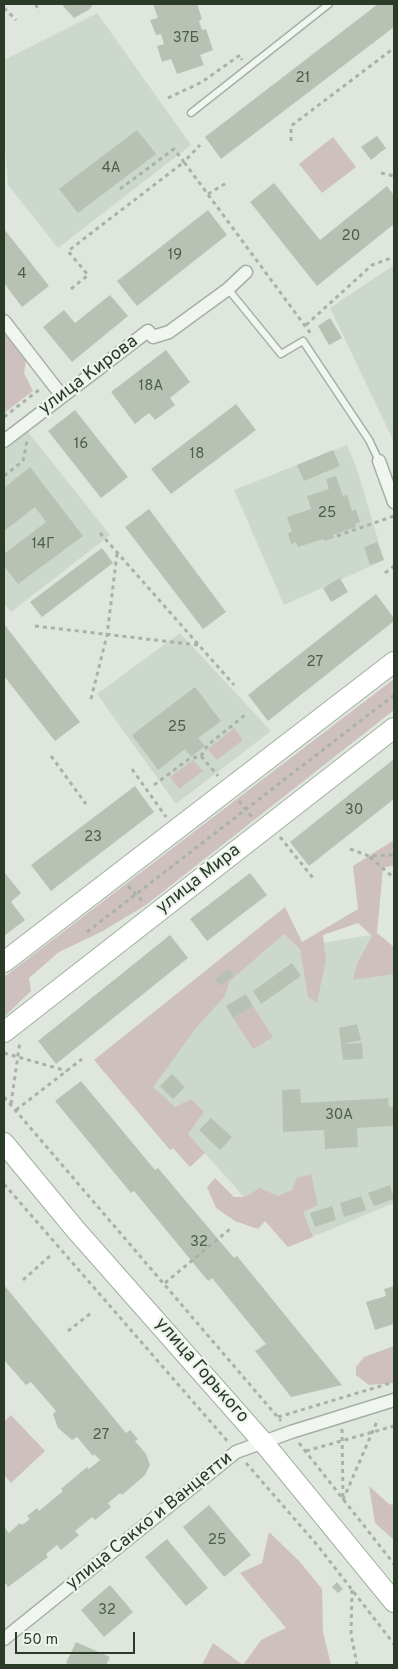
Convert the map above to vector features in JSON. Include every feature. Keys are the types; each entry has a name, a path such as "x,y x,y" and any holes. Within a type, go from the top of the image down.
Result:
{"main road":[{"path":"4,962 394,662"},
{"name":"улица Мира","path":"12,1034 154,915 394,728"},
{"name":"улица Горького","path":"4,1143 75,1229 263,1442 394,1602"}],"street":[{"name":"улица Кирова","path":"4,441 148,331 153,337 169,332 228,289 246,272"},
{"path":"4,321 62,396"},
{"path":"379,461 394,502"},
{"name":"улица Сакко и Ванцетти","path":"4,1639 236,1452 291,1432 394,1400"}],"lane":[{"path":"191,113 329,4"},
{"path":"228,289 282,354 303,341 369,440 379,461"}],"path":[{"path":"36,4 38,12"},
{"path":"4,8 16,20"},
{"path":"290,141 291,126 394,48"},
{"path":"168,98 202,82 240,55 241,59"},
{"path":"71,289 88,275 68,251 184,162 200,145"},
{"path":"120,189 174,149 306,325 372,265 394,257"},
{"path":"381,173 394,176"},
{"path":"208,194 228,182"},
{"path":"4,417 51,382"},
{"path":"4,476 23,461 26,442 33,436"},
{"path":"338,536 394,515"},
{"path":"100,534 234,684"},
{"path":"91,699 107,635 118,554"},
{"path":"385,574 394,566"},
{"path":"35,626 200,646"},
{"path":"87,932 394,696"},
{"path":"154,785 189,759 201,756 208,745 245,716"},
{"path":"51,756 86,804"},
{"path":"201,756 218,777"},
{"path":"132,769 167,817"},
{"path":"239,800 253,818"},
{"path":"278,834 313,878"},
{"path":"350,849 369,856 394,878"},
{"path":"369,856 394,855"},
{"path":"118,874 154,915"},
{"path":"11,1105 18,1057 12,1034"},
{"path":"4,1053 67,1071"},
{"path":"16,1110 82,1059"},
{"path":"4,1096 291,1432 394,1564"},
{"path":"4,1184 318,1546 394,1644"},
{"path":"164,1283 230,1230"},
{"path":"23,1280 51,1255"},
{"path":"68,1331 91,1313"},
{"path":"278,1417 394,1382"},
{"path":"343,1501 373,1432 380,1404"},
{"path":"342,1416 343,1501"},
{"path":"306,1452 394,1426"},
{"path":"352,1589 351,1634 357,1665"}],"shaded area":[{"path":"97,13 191,145 58,248 8,185 4,135 4,60"},
{"path":"333,137 356,167 322,193 299,164"},
{"path":"394,265 394,442 330,308"},
{"path":"4,326 27,355 24,373 33,391 4,413"},
{"path":"28,432 110,535 11,612 4,603 4,451"},
{"path":"347,445 357,469 384,560 284,605 234,490"},
{"path":"180,633 271,731 176,804 97,694"},
{"path":"394,679 394,710 146,905 101,932 59,952 29,978 31,991 4,1017 4,977"},
{"path":"234,728 243,740 217,760 208,749"},
{"path":"193,760 203,771 179,789 170,777"},
{"path":"394,840 394,865 383,868 377,933 394,947 394,974 353,980 357,964 372,936 358,923 323,935 326,959 317,1003 308,997 300,949 284,934 229,982 225,996 196,1028 153,1087 175,1107 191,1099 204,1112 188,1134 205,1153 190,1167 173,1148 170,1150 94,1060 285,907 302,942 358,909 353,866"},
{"path":"284,934 304,946 377,934 394,947 394,1203 288,1247 125,1063 229,982"},
{"path":"253,1006 273,1037 253,1049 233,1018"},
{"path":"311,1174 318,1205 303,1212 313,1237 288,1247 265,1221 258,1229 235,1221 216,1208 207,1187 215,1178 234,1197 245,1197 260,1188 278,1196 292,1190 297,1178"},
{"path":"394,1346 394,1383 369,1385 356,1375 356,1367 364,1357"},
{"path":"11,1415 45,1451 11,1483 4,1475 4,1422"},
{"path":"369,1486 389,1504 394,1505 394,1540 375,1523"},
{"path":"269,1532 300,1562 322,1589 323,1632 331,1665 243,1665 261,1640 286,1628 240,1573 262,1563"},
{"path":"213,1643 243,1665 202,1665"}],"building":[{"path":"64,4 93,4 90,9 74,18 63,6"},
{"path":"153,4 197,4 202,19 199,21 202,30 206,29 213,50 200,55 204,65 177,74 171,59 162,62 157,46 164,44 161,34 156,35 150,20 158,18"},
{"path":"378,4 394,4 394,27 221,159 205,137"},
{"path":"137,130 156,154 78,213 59,189"},
{"path":"377,136 386,148 371,160 361,147"},
{"path":"274,183 320,240 387,186 394,195 394,224 317,286 250,202"},
{"path":"208,210 227,235 137,306 117,281"},
{"path":"4,229 49,286 22,307 4,283"},
{"path":"110,295 128,316 72,362 43,327 64,310 75,323"},
{"path":"330,318 342,338 329,345 318,326"},
{"path":"166,350 190,382 170,398 175,405 155,420 149,413 135,424 111,392"},
{"path":"236,404 256,430 171,494 151,469"},
{"path":"75,410 128,477 101,498 48,431"},
{"path":"333,450 340,466 304,481 297,465"},
{"path":"30,467 83,536 18,584 4,566 4,554 46,522 35,507 4,531 4,488"},
{"path":"336,476 343,496 347,495 352,511 356,509 360,522 355,524 356,527 333,535 334,538 324,541 323,539 298,547 296,542 291,544 288,533 292,532 287,517 311,509 307,496 329,489 326,479"},
{"path":"149,509 226,612 203,629 125,527"},
{"path":"377,542 384,560 370,565 364,547"},
{"path":"102,548 113,563 42,617 30,602"},
{"path":"340,578 348,592 331,602 323,588"},
{"path":"376,594 394,618 394,621 268,721 248,695"},
{"path":"4,624 80,722 55,741 4,676"},
{"path":"195,687 221,721 198,738 205,746 191,757 185,749 158,770 132,735"},
{"path":"394,759 394,799 309,866 290,842"},
{"path":"135,786 154,812 51,891 31,865"},
{"path":"4,872 21,893 11,902 25,920 4,936"},
{"path":"250,873 267,895 207,941 190,919"},
{"path":"170,935 188,958 56,1064 38,1041"},
{"path":"292,963 301,976 261,1004 253,991"},
{"path":"229,969 234,976 220,986 215,979"},
{"path":"246,994 253,1006 233,1018 226,1006"},
{"path":"357,1024 361,1040 343,1044 362,1043 363,1059 343,1060 339,1028"},
{"path":"172,1074 185,1087 173,1099 160,1086"},
{"path":"81,1081 155,1170 158,1168 234,1258 237,1256 342,1385 291,1397 255,1351 266,1344 212,1278 208,1281 134,1191 131,1193 55,1101"},
{"path":"300,1089 301,1103 388,1098 389,1107 394,1106 394,1126 357,1128 358,1147 325,1149 324,1130 283,1132 282,1090"},
{"path":"211,1118 232,1137 220,1150 199,1130"},
{"path":"390,1185 394,1199 374,1206 368,1193"},
{"path":"361,1196 366,1210 344,1217 340,1203"},
{"path":"332,1206 336,1220 315,1227 310,1213"},
{"path":"4,1285 126,1433 130,1430 138,1439 135,1441 146,1454 150,1465 145,1475 122,1495 120,1493 108,1503 111,1507 95,1520 92,1517 75,1531 79,1535 61,1550 57,1545 46,1554 48,1557 8,1587 4,1581 4,1527 9,1533 20,1523 22,1525 30,1519 27,1516 37,1508 39,1511 87,1467 89,1469 100,1460 94,1454 93,1456 77,1437 72,1440 58,1428 53,1414 56,1411 31,1382 26,1385 4,1360"},
{"path":"394,1286 394,1324 375,1330 366,1302 386,1296 384,1289"},
{"path":"209,1505 251,1555 224,1577 183,1527"},
{"path":"167,1539 208,1588 186,1606 145,1557"},
{"path":"337,1582 343,1589 338,1593 332,1587"},
{"path":"110,1585 133,1612 104,1637 81,1610"},
{"path":"76,1642 110,1657 106,1665 72,1665 66,1663"}]}
